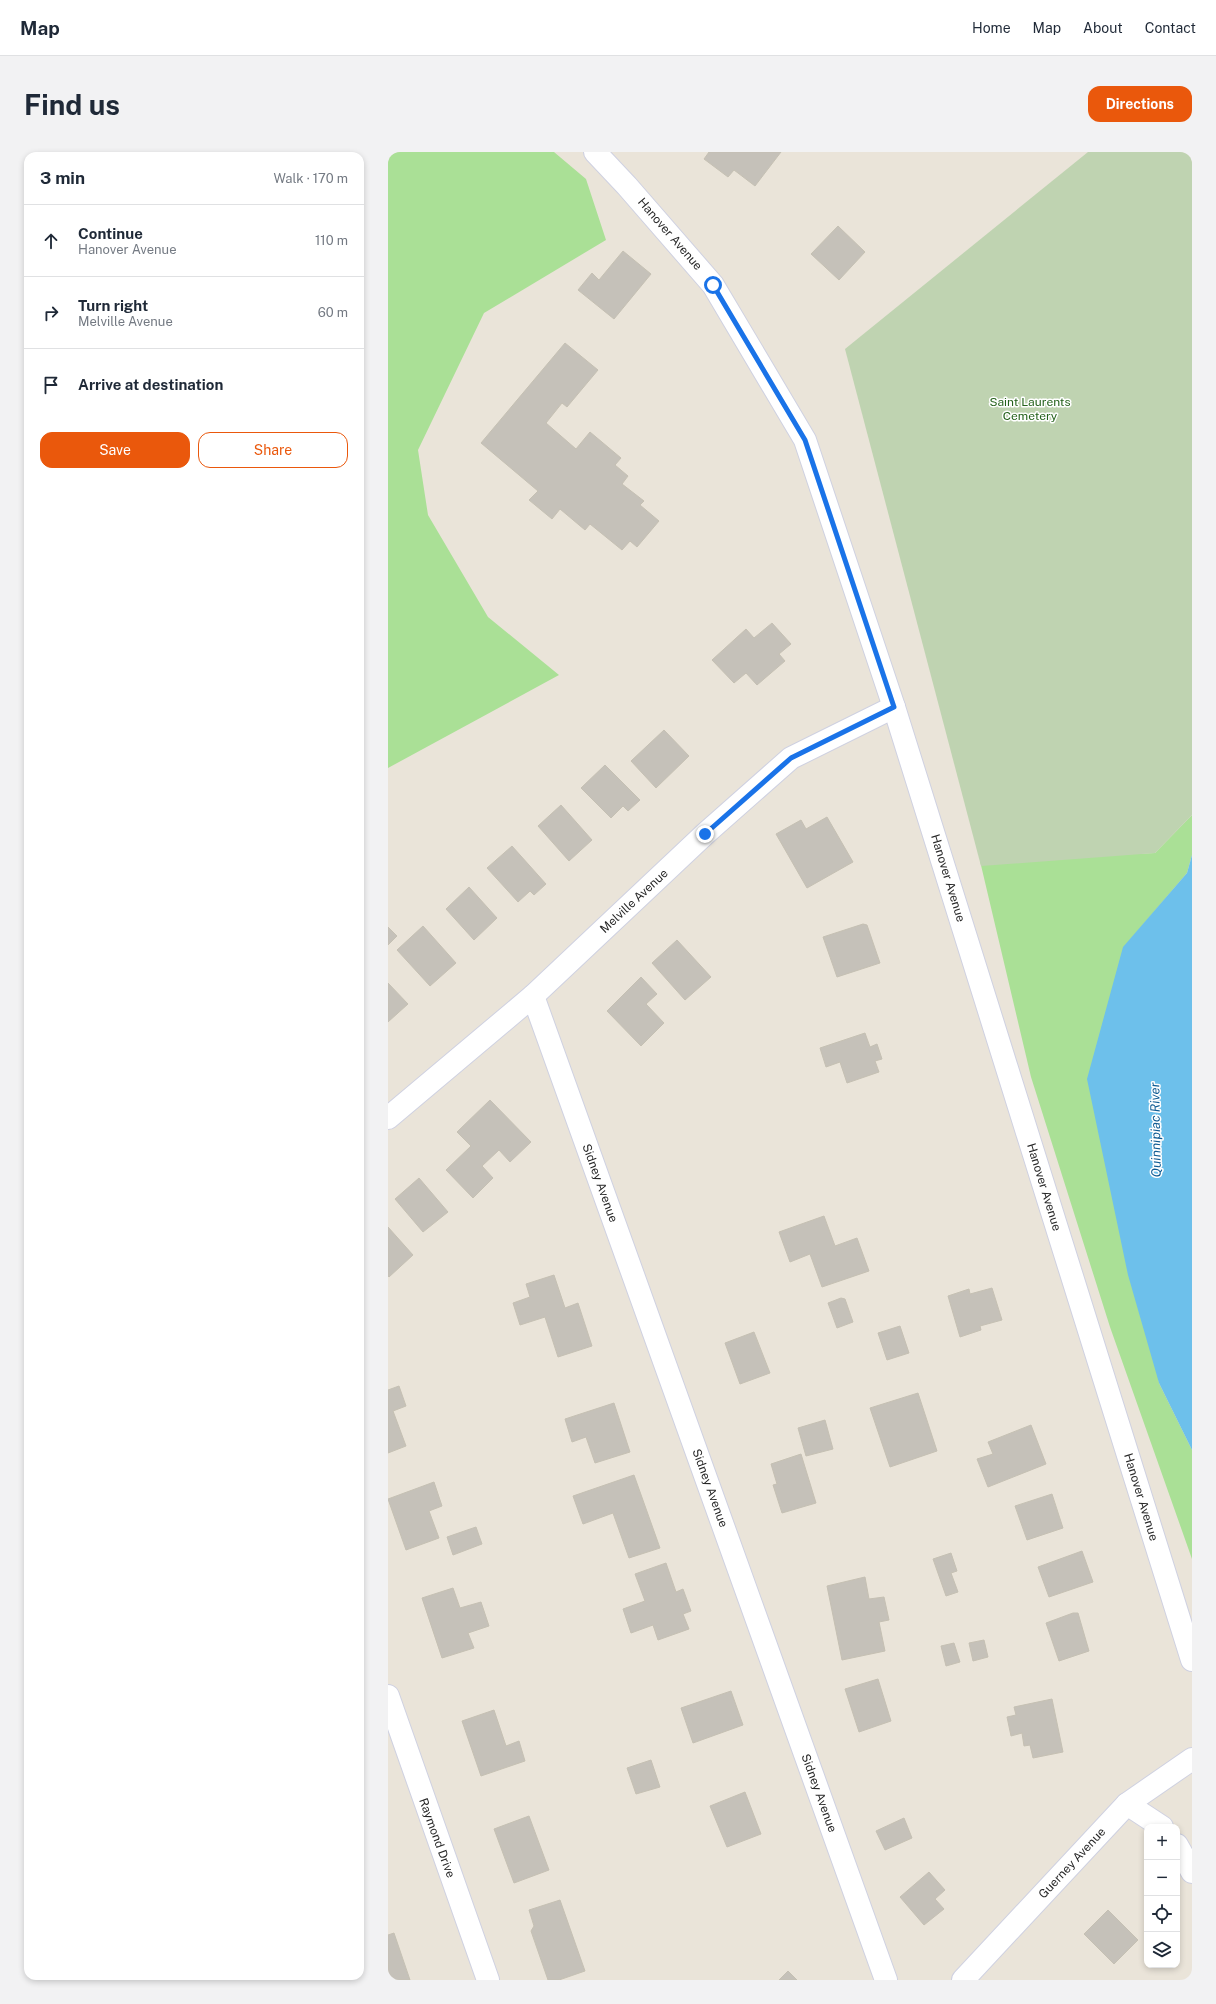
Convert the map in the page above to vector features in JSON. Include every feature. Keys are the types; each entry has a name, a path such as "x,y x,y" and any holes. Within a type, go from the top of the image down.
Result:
{"street":[{"name":"Hanover Avenue","path":"595,152 627,186 713,285 805,440 894,707 1192,1660"},
{"name":"Melville Avenue","path":"388,1118 533,996 705,834 791,758 894,707"},
{"name":"Sidney Avenue","path":"533,996 886,1980"},
{"name":"Raymond Drive","path":"388,1696 488,1980"},
{"name":"Guerney Avenue","path":"963,1980 1127,1804 1192,1759"},
{"path":"1127,1804 1157,1824"},
{"path":"1180,1850 1192,1872"}],"green space":[{"path":"388,152 554,152 586,179 606,240 484,313 418,450 428,515 488,617 559,675 388,768"},
{"name":"Saint Laurents Cemetery","path":"1088,152 1192,152 1192,815 1155,853 981,866 845,349"},
{"path":"1192,815 1192,855 1187,873 1123,948 1159,1383 1192,1450 1192,1559 1110,1327 1031,1077 980,861 1155,853"}],"water":[{"name":"Quinnipiac River","path":"1192,855 1192,1450 1159,1383 1128,1275 1087,1079 1123,947 1187,873"}],"building":[{"path":"709,152 781,152 755,186 734,170 728,177 704,159"},
{"path":"838,226 865,252 839,280 811,254"},
{"path":"623,251 651,274 614,319 578,290 592,273 599,280"},
{"path":"565,343 598,370 567,407 562,403 546,423 576,449 590,432 621,458 615,465 628,476 622,484 644,501 640,505 659,521 637,547 630,541 622,550 590,524 585,530 560,509 552,519 529,500 538,491 481,443"},
{"path":"772,623 791,644 779,654 785,661 757,685 746,673 734,683 712,660 746,629 754,638"},
{"path":"664,730 689,756 656,788 631,761"},
{"path":"605,765 640,800 628,811 623,806 611,818 581,788"},
{"path":"561,805 592,840 569,861 538,826"},
{"path":"827,817 853,862 807,888 776,834 801,820 806,829"},
{"path":"512,846 546,884 534,895 530,891 518,902 487,868"},
{"path":"469,887 497,918 474,940 446,909"},
{"path":"863,924 867,925 880,963 837,977 823,937"},
{"path":"423,926 456,963 430,986 397,950"},
{"path":"388,927 397,936 388,945"},
{"path":"677,940 711,977 685,1000 652,963"},
{"path":"641,977 657,994 646,1004 664,1023 641,1046 607,1011"},
{"path":"388,983 408,1004 388,1022"},
{"path":"865,1033 870,1047 877,1044 882,1059 875,1061 879,1072 847,1083 840,1062 826,1067 820,1048"},
{"path":"490,1100 531,1142 510,1162 499,1150 482,1166 493,1178 473,1198 446,1170 471,1146 457,1132"},
{"path":"419,1178 448,1212 423,1232 395,1199"},
{"path":"824,1216 835,1246 857,1238 869,1271 822,1287 810,1254 790,1262 779,1232"},
{"path":"388,1227 413,1255 389,1277 388,1276"},
{"path":"554,1275 565,1308 578,1303 592,1346 558,1357 545,1317 520,1325 513,1303 530,1297 526,1284"},
{"path":"992,1288 1002,1320 980,1326 981,1330 960,1337 948,1296 969,1289 970,1294"},
{"path":"841,1298 845,1299 853,1322 837,1328 828,1303"},
{"path":"900,1326 909,1353 887,1360 878,1333"},
{"path":"754,1332 770,1373 740,1384 725,1343"},
{"path":"399,1386 406,1406 393,1411 406,1446 388,1453 388,1390"},
{"path":"918,1393 937,1451 890,1467 870,1408"},
{"path":"614,1403 630,1452 595,1463 586,1437 572,1442 565,1419"},
{"path":"825,1420 833,1449 806,1456 798,1428"},
{"path":"1031,1425 1046,1464 988,1487 977,1459 993,1454 988,1442"},
{"path":"801,1454 816,1503 782,1513 773,1485 777,1484 771,1464"},
{"path":"634,1475 660,1548 629,1558 613,1513 583,1524 573,1496"},
{"path":"434,1482 442,1506 429,1511 439,1538 406,1550 388,1499"},
{"path":"1052,1494 1063,1528 1027,1540 1015,1506"},
{"path":"476,1527 482,1544 453,1555 447,1537"},
{"path":"1082,1551 1093,1582 1049,1597 1038,1567"},
{"path":"951,1553 957,1571 951,1573 958,1592 946,1596 933,1559"},
{"path":"666,1563 676,1592 683,1589 691,1611 683,1614 689,1629 658,1640 653,1625 631,1633 623,1609 645,1601 635,1574"},
{"path":"865,1577 869,1599 884,1597 889,1620 879,1622 885,1651 842,1660 827,1586"},
{"path":"453,1588 460,1608 481,1602 489,1626 468,1633 474,1648 442,1658 422,1598"},
{"path":"1073,1613 1078,1613 1089,1651 1059,1661 1046,1623"},
{"path":"984,1640 988,1657 973,1661 969,1643"},
{"path":"954,1643 960,1662 946,1666 941,1646"},
{"path":"878,1679 891,1721 859,1732 845,1689"},
{"path":"731,1691 743,1725 693,1743 681,1708"},
{"path":"1052,1699 1063,1752 1033,1758 1030,1745 1024,1746 1022,1733 1011,1736 1007,1717 1016,1715 1014,1707"},
{"path":"494,1710 506,1746 519,1741 525,1761 481,1776 462,1721"},
{"path":"651,1760 660,1787 636,1794 627,1768"},
{"path":"745,1792 761,1834 727,1847 710,1806"},
{"path":"529,1816 549,1870 514,1883 494,1829"},
{"path":"904,1818 912,1838 885,1850 876,1831"},
{"path":"929,1872 945,1890 935,1899 944,1909 924,1925 900,1897"},
{"path":"560,1900 585,1971 559,1980 548,1980 531,1931 534,1926 529,1910"},
{"path":"1108,1910 1138,1940 1114,1964 1084,1934"},
{"path":"394,1933 410,1980 388,1980 388,1935"},
{"path":"788,1971 797,1980 779,1980"}],"route":[{"path":"705,834 791,758 894,707 805,440 713,285"}]}
